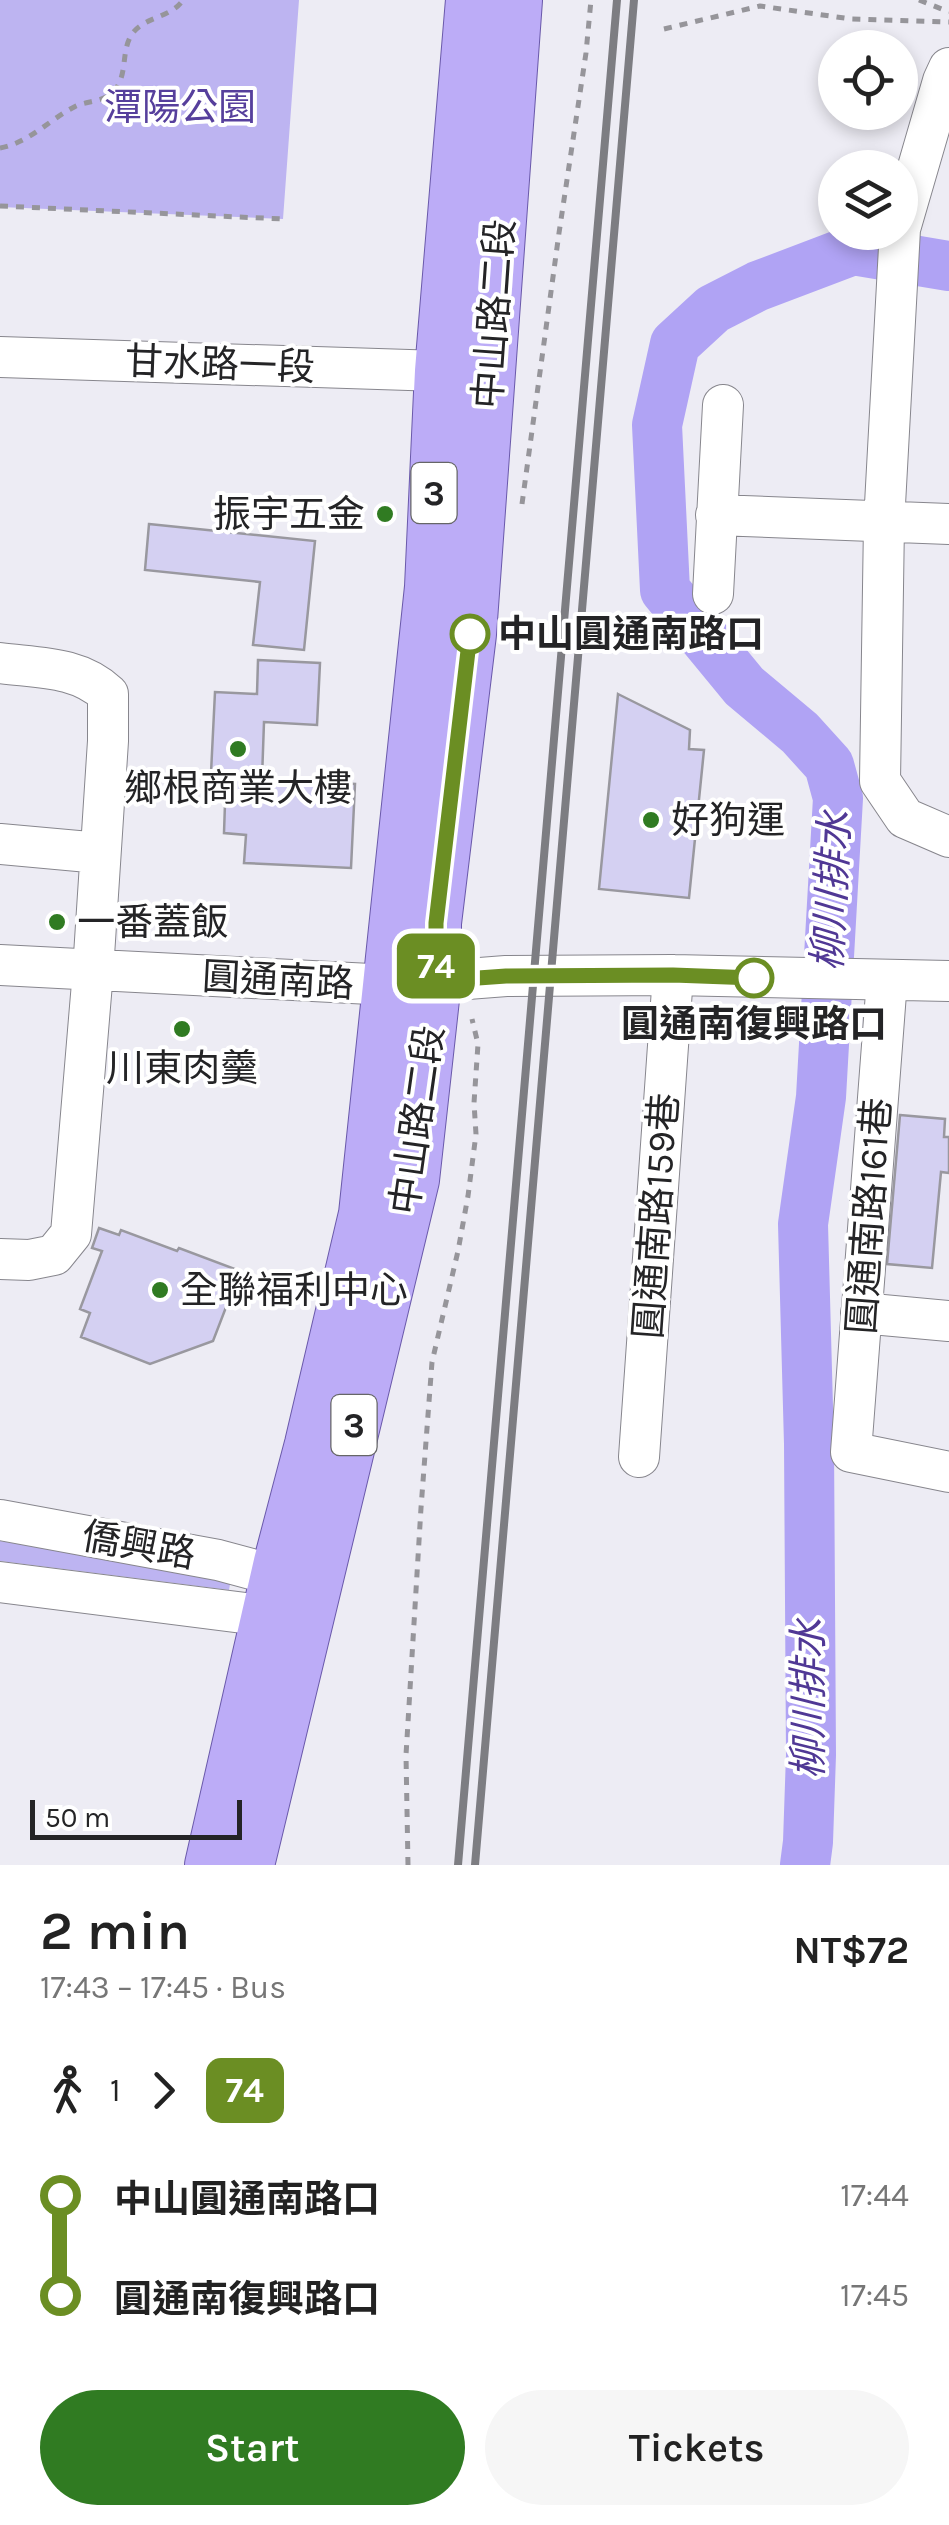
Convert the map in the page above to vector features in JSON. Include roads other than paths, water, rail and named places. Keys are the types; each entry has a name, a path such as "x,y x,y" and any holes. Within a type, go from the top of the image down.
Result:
{"main road":[{"name":"中山路二段","path":"210,1865 364,1214 430,981 430,587 440,371 471,0"},
{"name":"中山路二段","path":"249,1865 414,1180 430,981 470,634 516,0"}],"street":[{"path":"918,166 949,68"},
{"path":"899,250 884,522 880,781 905,818 949,837"},
{"name":"甘水路一段","path":"0,357 440,371"},
{"path":"713,594 723,405"},
{"path":"716,514 949,524"},
{"path":"0,663 78,674 94,681 108,694 93,972 70,1234 54,1255 29,1260 0,1258"},
{"path":"0,844 100,853"},
{"name":"圓通南路","path":"0,966 430,981 673,975 878,980"},
{"name":"圓通南路159巷","path":"639,1457 673,975"},
{"path":"878,980 949,981"},
{"name":"圓通南路161巷","path":"878,980 852,1452 949,1472"},
{"path":"862,1313 949,1321"},
{"name":"僑興路","path":"0,1520 218,1560 272,1596"},
{"name":"僑興路","path":"0,1582 272,1596"}],"waterway":[{"name":"柳川排水","path":"805,1865 811,1755 803,1224 821,1097 838,798 829,765 800,733 744,686 665,590 657,425 675,344 713,309 758,286 853,250 949,266"}],"railway":[{"path":"458,1865 617,0"},
{"path":"475,1865 634,0"}],"place":[{"name":"振宇五金","path":"385,514"},
{"name":"中山圓通南路口","path":"470,634"},
{"name":"鄉根商業大樓","path":"238,749"},
{"name":"好狗運","path":"651,820"},
{"name":"一番蓋飯","path":"57,922"},
{"name":"圓通南復興路口","path":"754,978"},
{"name":"川東肉羹","path":"182,1029"},
{"name":"全聯福利中心","path":"160,1290"}],"park label":[{"name":"潭陽公園","path":"180,107"}]}
